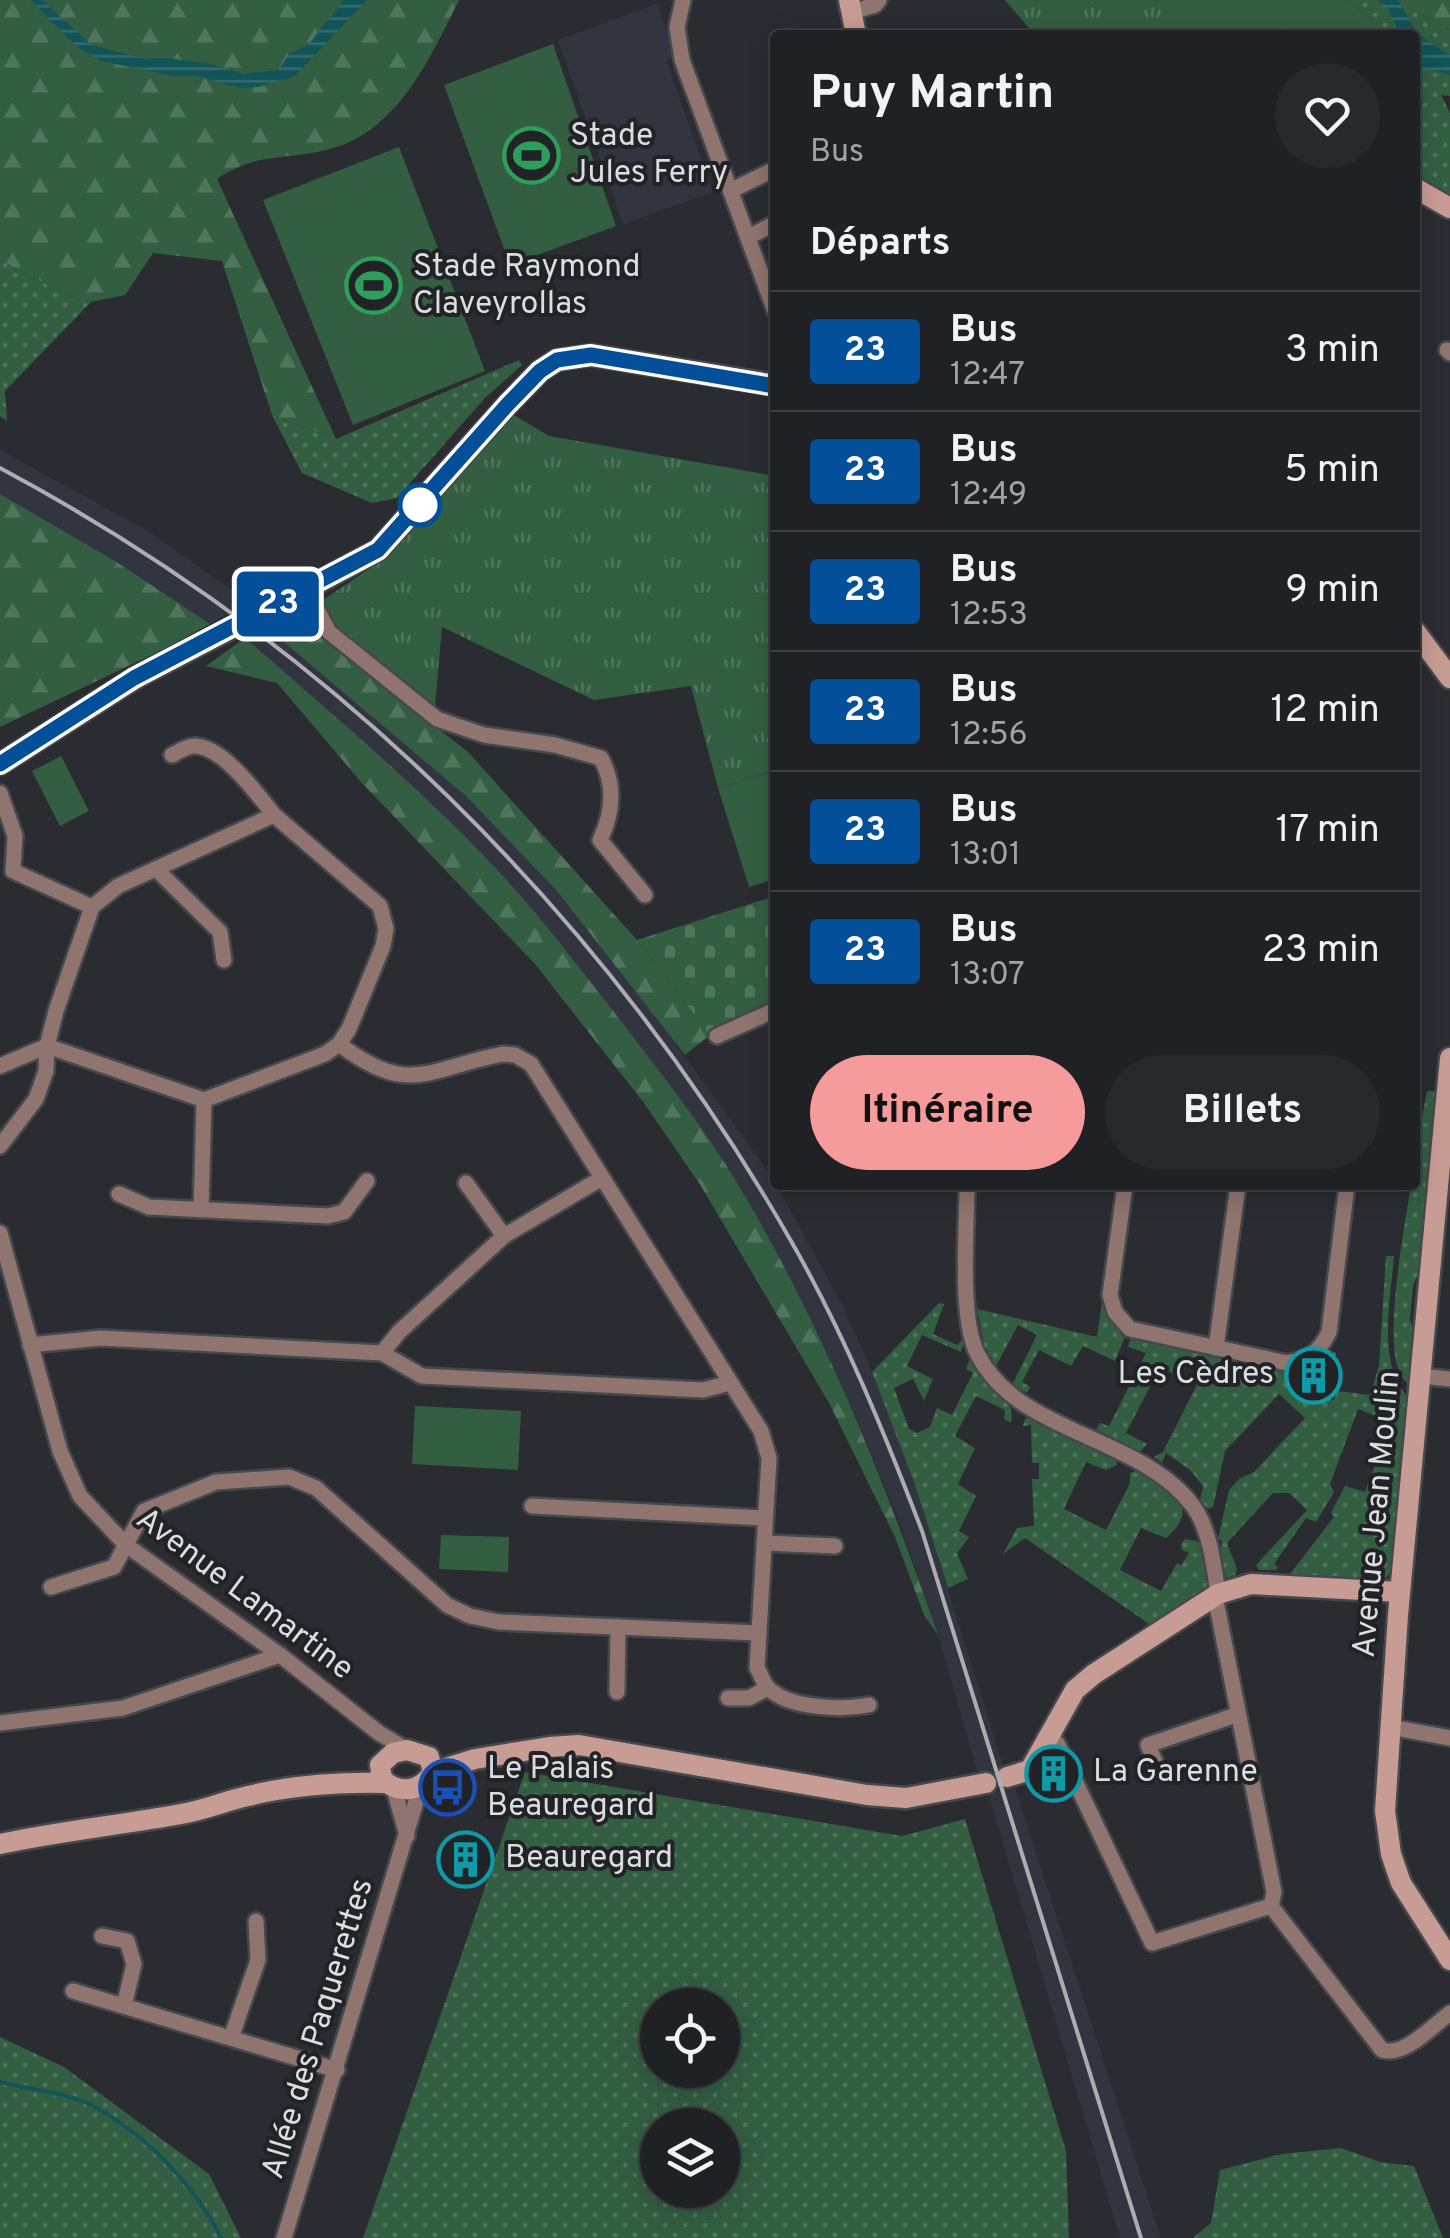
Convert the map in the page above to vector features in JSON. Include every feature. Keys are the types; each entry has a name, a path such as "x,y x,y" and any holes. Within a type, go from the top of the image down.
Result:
{"street":[{"path":"682,0 677,27 682,60 770,297"},
{"path":"850,6 875,4 879,0"},
{"path":"732,190 770,171"},
{"path":"1420,191 1450,208"},
{"path":"749,238 770,226"},
{"path":"0,764 134,678 378,550 508,404 540,371 557,360 591,355 770,385"},
{"path":"306,590 329,632 437,719 484,735 602,758 612,797 609,821 600,840 645,895"},
{"path":"1420,636 1449,674"},
{"path":"0,1066 46,1046 204,1100 325,1054 339,1044 349,1029 383,946 386,929 380,906 274,815 222,758 205,748 191,746 172,755"},
{"path":"0,793 16,836 7,872 92,908"},
{"path":"0,1146 36,1099 46,1071 46,1046 92,908 118,886 274,815"},
{"path":"156,869 220,932 224,960"},
{"path":"717,1036 770,1012"},
{"path":"339,1044 361,1060 400,1077 417,1077 491,1056 516,1054 531,1064 761,1431 769,1458 758,1668 768,1688 790,1699 842,1710 869,1705"},
{"name":"Avenue Jean Moulin","path":"1450,1058 1400,1592 1385,1811 1391,1854 1401,1883 1450,1960"},
{"path":"201,1210 204,1100"},
{"path":"382,1353 399,1332 504,1236 602,1178"},
{"path":"119,1194 150,1208 328,1216 344,1212 367,1181"},
{"path":"466,1183 504,1236"},
{"path":"967,1190 968,1321 976,1352 995,1381 1016,1400 1163,1475 1195,1508 1209,1544 1236,1715 1274,1892 1272,1906 1382,2050 1396,2052 1450,2013"},
{"path":"1123,1190 1110,1295 1115,1312 1130,1328 1287,1363 1304,1360 1321,1349 1328,1332 1346,1190"},
{"path":"1216,1348 1237,1190"},
{"name":"Avenue Lamartine","path":"0,1233 60,1451 80,1496 126,1545 280,1655 379,1733 408,1750"},
{"path":"30,1344 101,1338 382,1353 422,1376 704,1390 730,1383"},
{"path":"1421,1376 1450,1379"},
{"path":"51,1587 114,1568 144,1511 216,1482 288,1477 316,1488 447,1605 470,1616 499,1622 759,1632"},
{"path":"532,1506 766,1518"},
{"path":"764,1542 835,1546"},
{"path":"1007,1777 1030,1770 1075,1690 1216,1595 1251,1584 1400,1592"},
{"path":"617,1692 618,1626"},
{"path":"0,1723 124,1708 280,1655"},
{"path":"728,1698 749,1698 768,1688"},
{"path":"1160,1773 1148,1745 1236,1715"},
{"path":"1390,1727 1450,1738"},
{"path":"379,1733 386,1774 407,1836"},
{"path":"1049,1735 1057,1743 1152,1943 1272,1906"},
{"path":"386,1774 403,1790 428,1772 475,1759 549,1746 579,1745 867,1795 906,1798 986,1784"},
{"path":"0,1844 81,1828 108,1828 214,1808 247,1796 386,1774 408,1750 428,1772"},
{"name":"Allée des Paquerettes","path":"284,2238 428,1772"},
{"path":"231,2038 258,1960 256,1921"},
{"path":"102,1936 127,1941 134,1964 124,2006"},
{"path":"73,1991 337,2070"}],"shaded area":[{"path":"657,4 675,52 667,62 713,192 623,224 558,40"},
{"path":"0,450 146,530 249,602 210,624 115,561 0,494"},
{"path":"266,627 467,797 557,891 623,972 770,1174 770,1190 779,1190 844,1308 872,1372 915,1485 1005,1771 979,1777 938,1635 899,1521 851,1407 739,1185 669,1084 568,952 486,858 245,638"},
{"path":"1015,1788 1161,2238 1120,2238 988,1793"}],"green space":[{"path":"0,0 459,0 423,69 392,111 373,128 326,150 257,161 217,179 336,439 272,415 222,261 153,253 125,295 91,302 77,300 0,260"},
{"path":"1005,0 1346,0 1367,16 1374,30 1031,30"},
{"path":"1203,0 1317,0 1348,12 1340,30 1297,30 1270,20 1265,30 1202,30 1192,26"},
{"path":"1346,0 1393,0 1450,29 1450,96 1441,95 1450,113 1450,195 1420,181 1423,101 1420,30 1374,30 1367,16"},
{"path":"1393,0 1450,0 1450,29 1448,28"},
{"name":"Stade Jules Ferry","path":"553,44 616,226 510,265 444,85"},
{"name":"Stade Raymond Claveyrollas","path":"399,147 485,371 353,425 263,200"},
{"path":"0,260 77,300 91,302 5,391 7,421 0,416"},
{"path":"519,360 522,365 484,399 397,498 372,503 302,473 272,415 336,439"},
{"path":"509,412 549,436 770,475 770,772 718,788 691,686 594,700 442,627 435,705 329,622 320,602 378,563"},
{"path":"0,494 115,561 210,624 0,727"},
{"path":"299,612 329,643 468,752 637,940 710,1035 685,1055 557,891 467,797 266,627"},
{"path":"245,638 397,772 502,875 581,970 710,1140 769,1239 825,1349 874,1462 938,1635 924,1615 895,1537 829,1403 701,1186 644,1103 535,964 361,782 277,683 206,666"},
{"path":"61,756 89,811 60,826 32,771"},
{"path":"770,772 770,881 749,887 718,788"},
{"path":"770,898 770,1008 710,1035 637,940"},
{"path":"1427,1091 1437,1091 1421,1266 1413,1286 1410,1320 1415,1333 1410,1386 1401,1376 1395,1357 1394,1309 1410,1190 1420,1190 1420,1130"},
{"path":"1386,1256 1394,1256 1389,1350 1392,1368 1409,1398 1392,1572 1381,1582 1290,1574 1334,1517 1331,1513 1345,1486 1365,1492 1391,1422 1358,1409 1330,1484 1334,1492 1316,1522 1306,1518 1274,1564 1276,1570 1259,1570 1256,1565 1307,1510 1289,1493 1273,1493 1227,1543 1237,1569 1235,1575 1227,1578 1218,1562 1222,1541 1218,1539 1229,1490 1239,1479 1254,1472 1305,1418 1279,1394 1225,1451 1213,1507 1208,1509 1200,1501 1203,1486 1190,1470 1166,1453 1162,1463 1154,1457 1163,1452 1206,1367 1189,1360 1180,1377 1160,1367 1126,1433 1147,1444 1140,1452 1096,1429 1100,1423 1109,1426 1146,1353 1128,1347 1132,1335 1290,1369 1310,1365 1328,1349 1336,1353 1328,1389 1296,1382 1293,1390 1334,1400 1337,1391 1370,1395 1379,1366"},
{"path":"1104,1288 1127,1332 1115,1361 1083,1346 1071,1366 1039,1350 1022,1382 1030,1387 1027,1393 1012,1385 1037,1335 1018,1325 996,1366 984,1345 977,1309 1097,1337"},
{"path":"939,1303 944,1304 933,1334 957,1345 964,1342 961,1352 922,1335 907,1366 933,1379 924,1401 913,1379 894,1388 909,1429 917,1433 930,1427 937,1408 952,1415 973,1373 966,1369 970,1358 974,1358 985,1382 1008,1404 1012,1415 1011,1423 1004,1419 1005,1410 976,1396 955,1436 975,1448 958,1484 976,1496 959,1531 969,1537 957,1553 968,1579 948,1588 915,1485 872,1372"},
{"path":"415,1406 521,1411 518,1470 412,1464"},
{"path":"1034,1414 1116,1456 1117,1465 1106,1470 1086,1462 1064,1509 1106,1530 1130,1483 1130,1473 1138,1470 1172,1489 1182,1507 1177,1527 1166,1538 1141,1528 1120,1570 1161,1591 1177,1563 1181,1565 1189,1553 1182,1550 1181,1544 1185,1539 1197,1541 1203,1547 1208,1582 1204,1594 1152,1626 1025,1538 1003,1554 1017,1528 1034,1526 1032,1479 1039,1479 1039,1463 1032,1463 1031,1425 1023,1426 1025,1419"},
{"path":"441,1535 509,1537 508,1572 439,1569"},
{"path":"525,1772 902,1836 965,1819 1066,2151 1069,2238 363,2238"},
{"path":"0,2037 64,2067 209,2174 241,2238 0,2238"},
{"path":"1341,2148 1380,2162 1414,2166 1443,2238 1193,2238 1211,2223 1220,2170 1282,2154"}],"water":[{"path":"30,0 42,0 92,45 145,59 160,57 211,64 243,74 278,70 289,54 308,45 344,0 367,0 295,76 240,88 196,76 173,76 101,61 76,46"},
{"path":"1378,0 1398,0 1415,30 1398,30 1388,9"},
{"path":"1420,36 1450,55 1450,75 1420,70"}],"waterway":[{"path":"0,2082 81,2101 130,2130 183,2180 221,2238"}],"railway":[{"path":"0,468 122,539 238,618 347,704 450,799 547,900 636,1008 717,1121 791,1241 828,1311 878,1420 922,1531 1141,2238"}],"bus line":[{"name":"23","path":"0,764 134,678 378,550 508,404 540,371 557,360 591,355 770,385"}],"place":[{"name":"Stade Jules Ferry","path":"531,155"},
{"name":"Stade Raymond Claveyrollas","path":"374,286"},
{"name":"Les Cèdres","path":"1313,1375"},
{"name":"La Garenne","path":"1054,1773"},
{"name":"Le Palais Beauregard","path":"448,1788"},
{"name":"Beauregard","path":"466,1859"}]}
